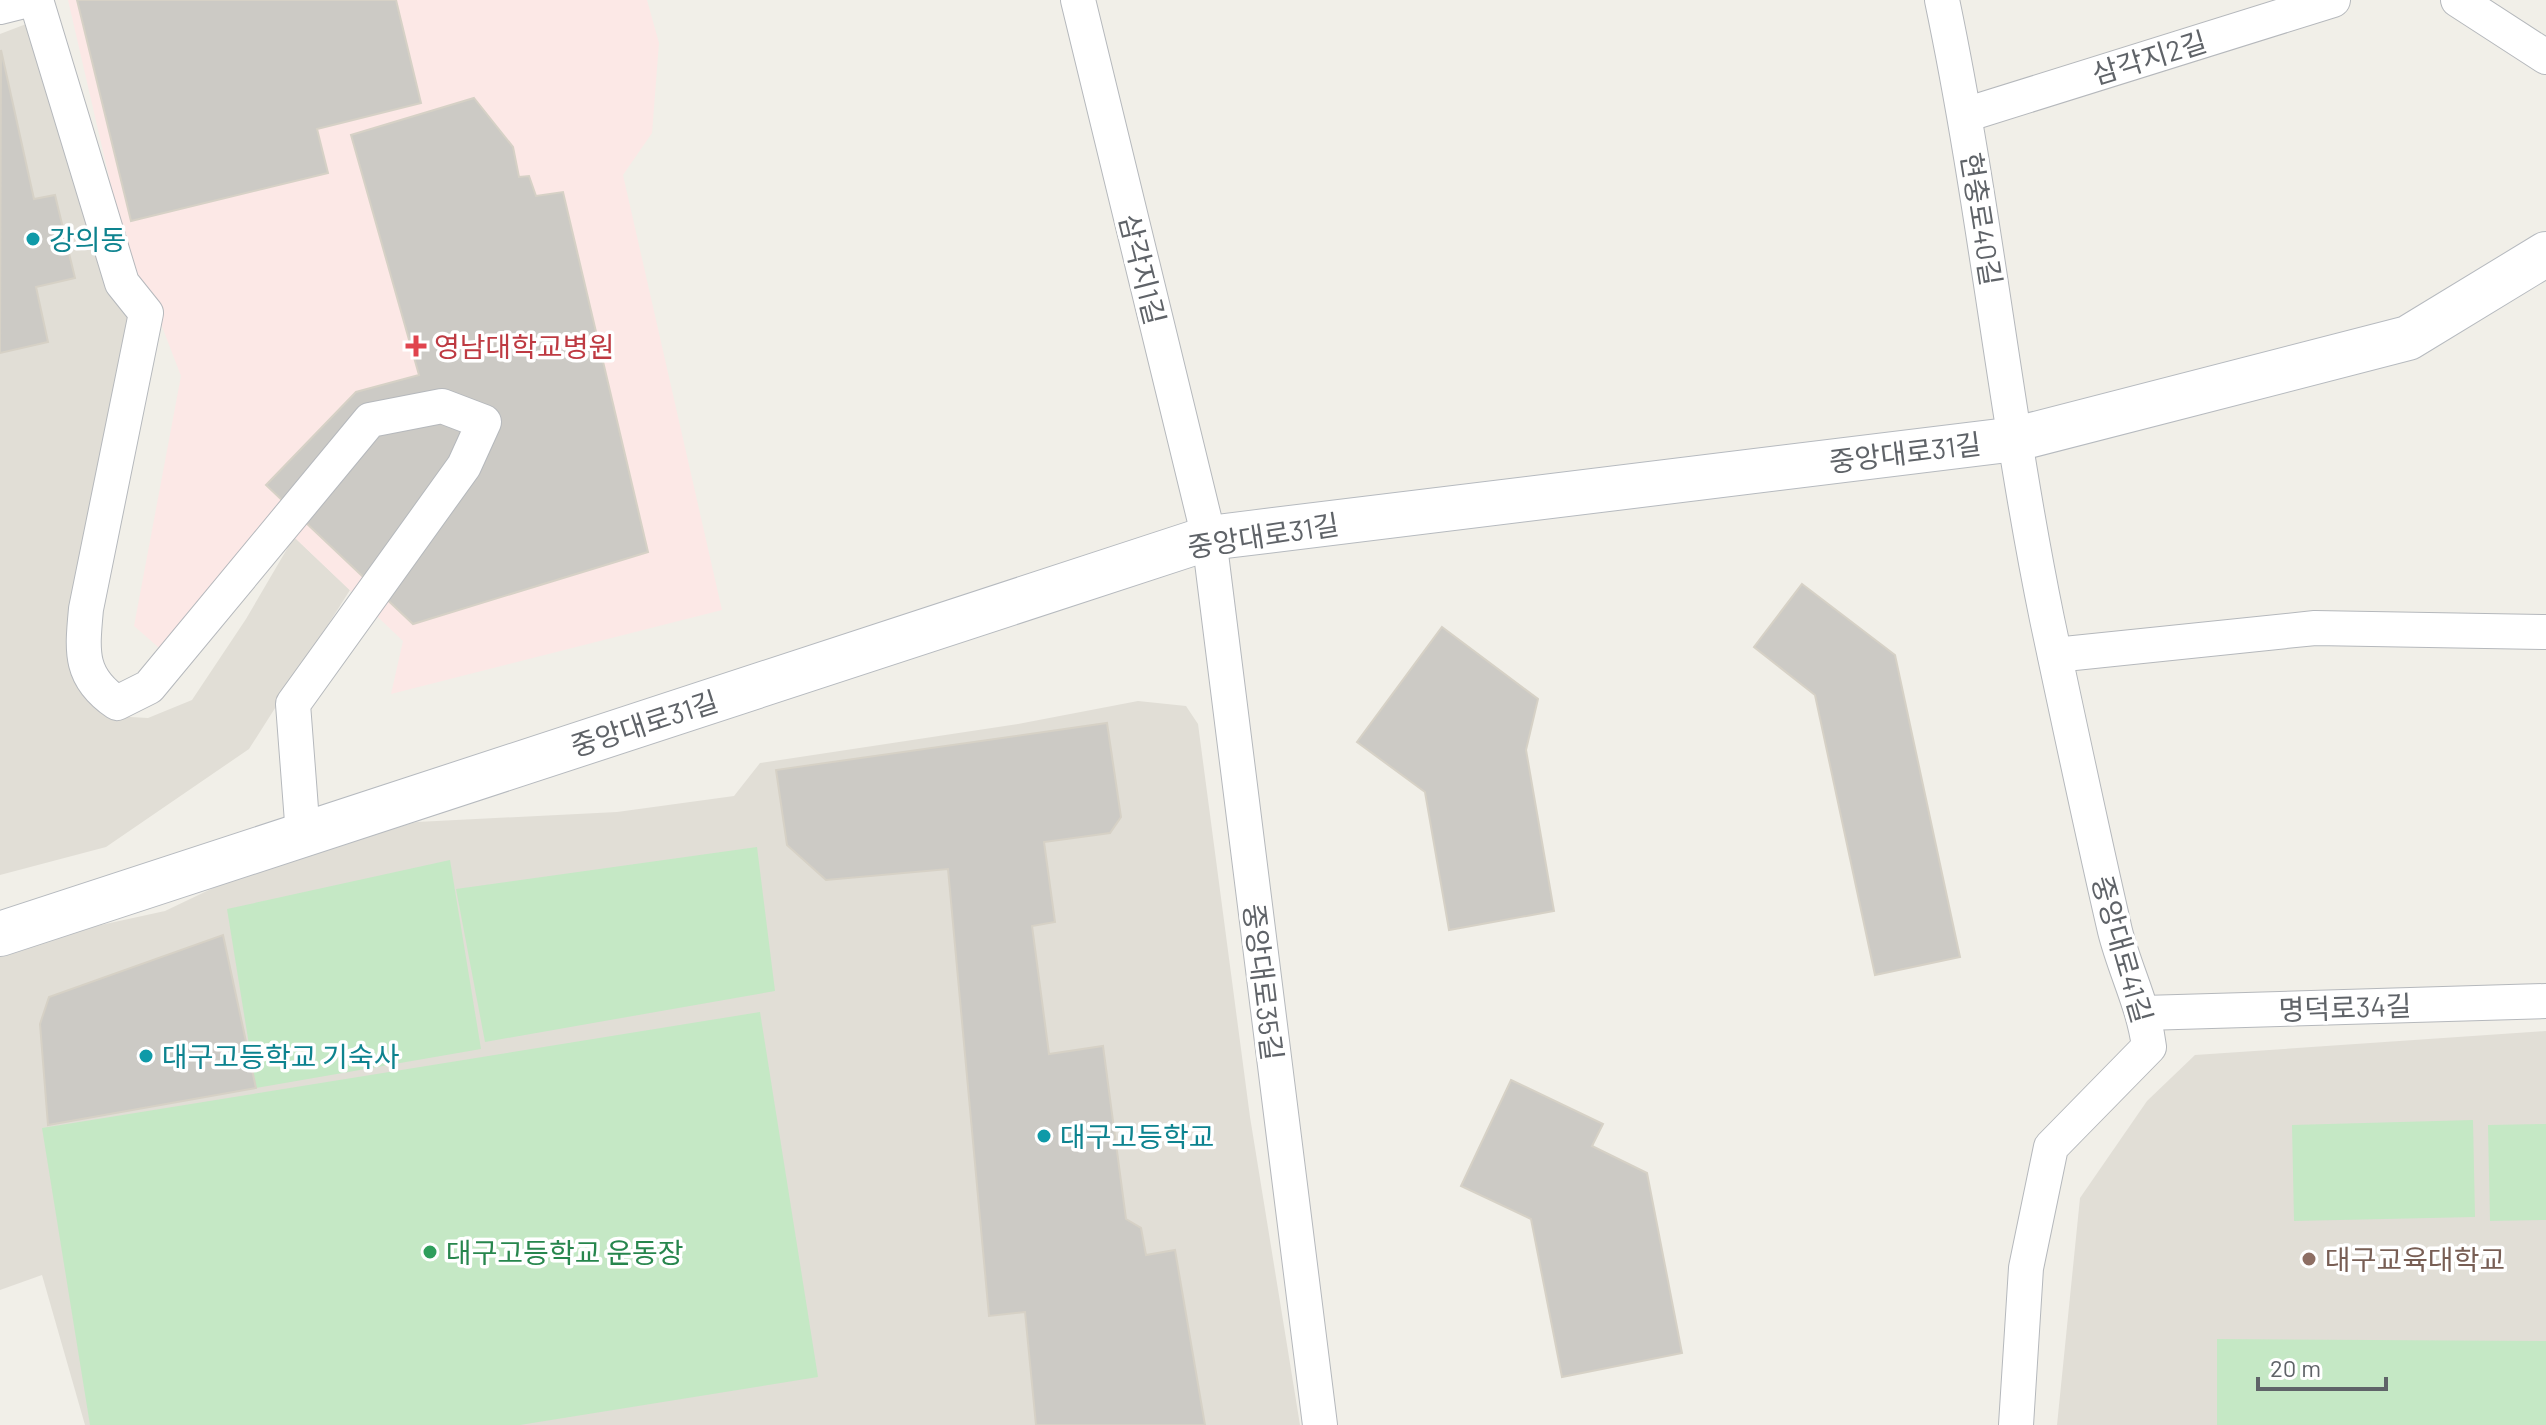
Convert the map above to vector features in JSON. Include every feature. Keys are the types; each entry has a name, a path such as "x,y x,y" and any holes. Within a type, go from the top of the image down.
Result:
{"street":[{"path":"0,7 28,0"},
{"path":"36,0 122,283 146,313 86,609 82,655 98,690 117,703 149,687 370,420 442,406 484,422 464,466 293,704 303,835"},
{"name":"삼각지1길","path":"1078,0 1209,538"},
{"name":"현충로40길","path":"1942,0 1965,115 2016,439"},
{"name":"삼각지2길","path":"1965,115 2333,0"},
{"path":"2458,0 2546,57"},
{"name":"중앙대로31길","path":"0,934 1209,538 2016,439 2408,338 2546,254"},
{"name":"중앙대로41길","path":"2016,439 2019,479 2055,655 2120,952 2144,1013 2149,1047 2051,1147 2026,1268 2016,1425"},
{"name":"중앙대로35길","path":"1209,538 1320,1425"},
{"path":"2055,655 2315,628 2546,632"},
{"name":"명덕로34길","path":"2144,1013 2546,1001"}],"shaded area":[{"name":"영남대학교병원","path":"68,0 647,0 659,43 652,133 623,175 722,610 391,694 403,641 294,537 165,653 134,626 181,376 158,316 130,268"},
{"path":"34,21 136,314 72,664 113,716 148,718 192,700 246,619 294,537 350,590 249,749 106,847 0,875 0,34"},
{"path":"1138,701 1186,706 1198,724 1250,1117 1300,1425 85,1425 42,1275 0,1290 0,947 165,911 278,857 417,822 617,812 734,796 760,763 1018,724"},
{"name":"대구교육대학교","path":"2546,1031 2546,1425 2057,1425 2080,1198 2147,1101 2195,1055"}],"green space":[{"path":"757,847 775,991 485,1042 456,889"},
{"path":"450,860 481,1049 256,1088 227,909"},
{"name":"대구고등학교 운동장","path":"760,1012 818,1377 520,1425 90,1425 42,1128"},
{"path":"2473,1120 2475,1217 2294,1221 2292,1125"},
{"path":"2546,1124 2546,1220 2490,1221 2488,1125"},
{"path":"2217,1339 2546,1341 2546,1425 2217,1425"}],"building":[{"path":"77,0 396,0 421,103 317,129 328,173 131,221"},
{"name":"강의동","path":"1,50 34,199 55,195 75,278 36,287 48,342 0,353"},
{"path":"474,98 513,147 519,177 529,176 536,196 563,192 648,552 413,624 266,485 356,392 419,375 351,135"},
{"path":"1802,584 1895,655 1960,957 1875,975 1815,695 1754,647"},
{"path":"1442,627 1538,699 1526,750 1554,911 1449,930 1425,792 1357,742"},
{"name":"대구고등학교","path":"1107,723 1121,817 1110,833 1044,842 1055,922 1032,926 1049,1054 1103,1046 1126,1219 1141,1228 1146,1255 1175,1250 1205,1425 1036,1425 1025,1312 989,1316 948,869 826,880 787,845 776,770"},
{"name":"대구고등학교 기숙사","path":"223,935 256,1088 48,1125 40,1024 49,997"},
{"path":"1511,1080 1603,1124 1592,1146 1647,1173 1682,1353 1562,1377 1531,1219 1461,1186"}],"place":[{"name":"강의동","path":"33,239"},
{"name":"영남대학교병원","path":"416,346"},
{"name":"대구고등학교 기숙사","path":"146,1056"},
{"name":"대구고등학교","path":"1044,1136"},
{"name":"대구고등학교 운동장","path":"430,1252"},
{"name":"대구교육대학교","path":"2309,1259"}]}
